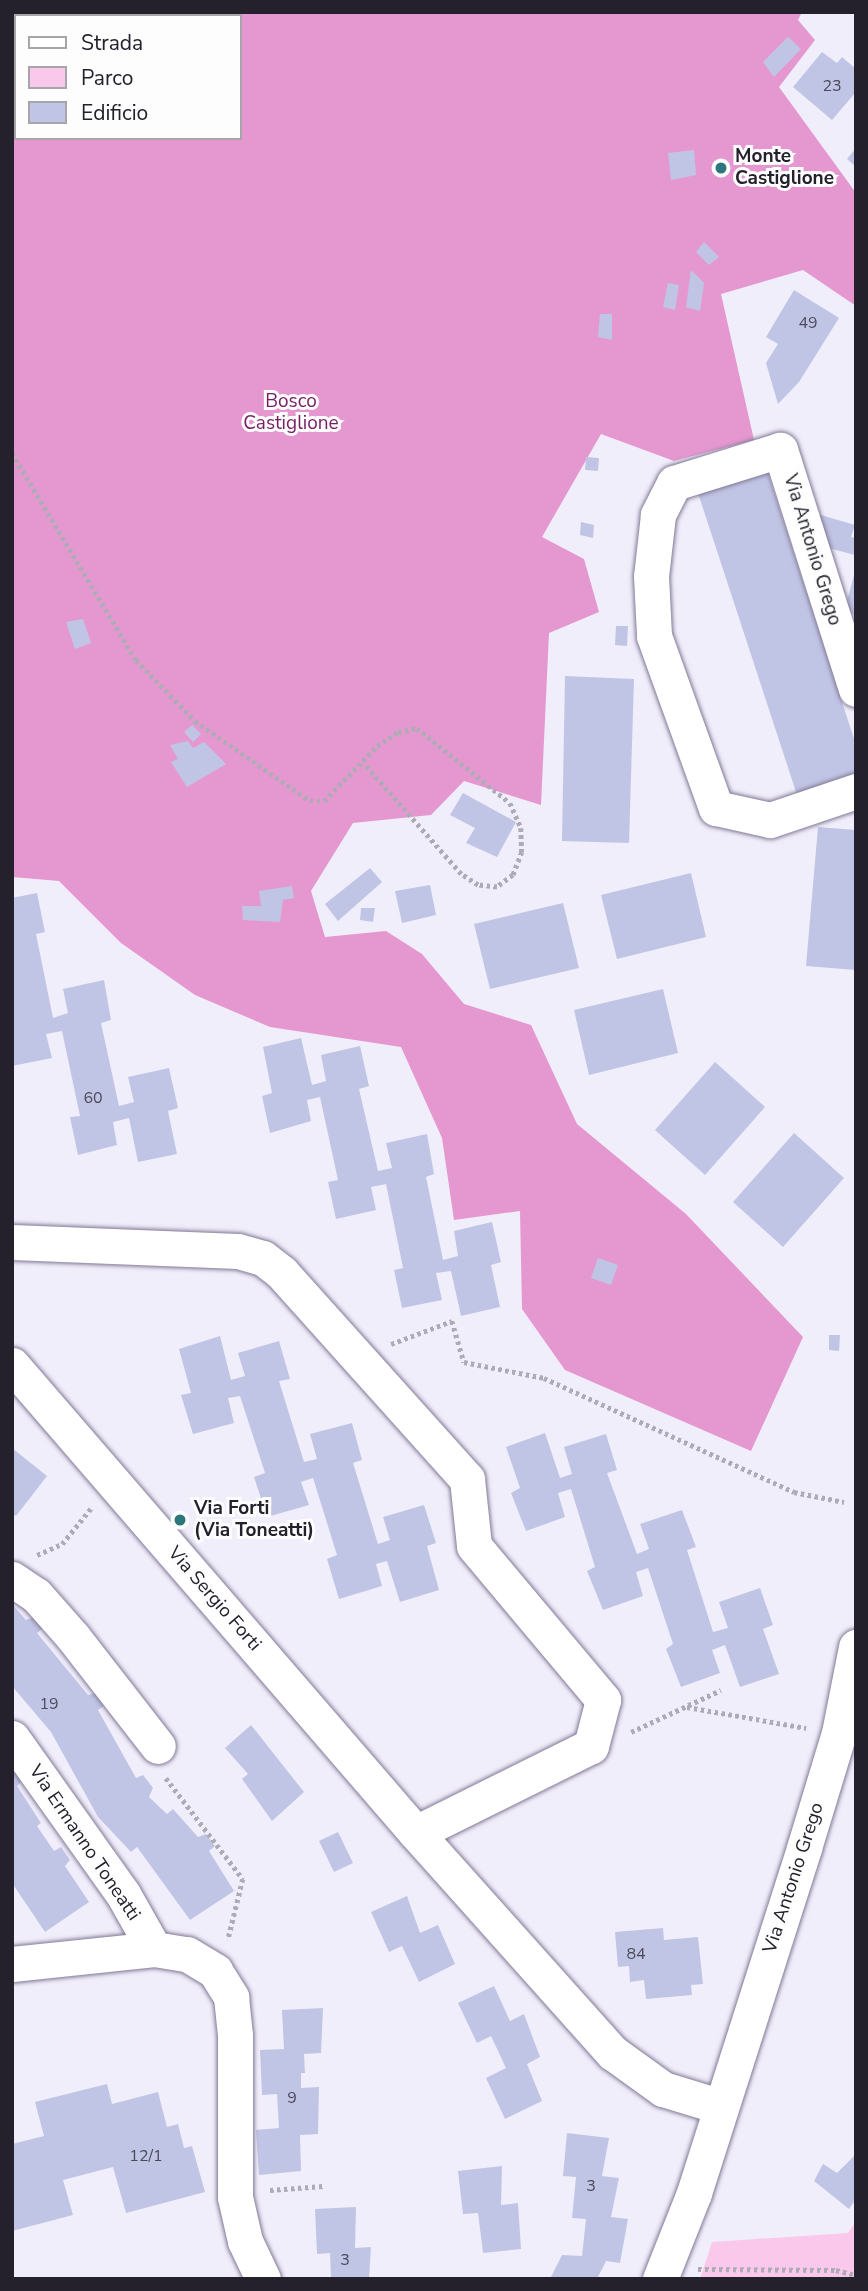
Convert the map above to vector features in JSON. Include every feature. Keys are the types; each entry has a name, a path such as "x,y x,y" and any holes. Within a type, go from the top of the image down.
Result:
{"street":[{"name":"Via Antonio Grego","path":"856,689 780,450 674,483 658,514 650,576 654,636 716,808 770,820 856,791"},
{"path":"12,1242 238,1251 263,1258 467,1479 474,1546 603,1700 591,1746 416,1833"},
{"name":"Via Sergio Forti","path":"20,1378 416,1833 613,2053 663,2089 719,2106"},
{"path":"19,1569 36,1595 73,1637 158,1746"},
{"name":"Via Antonio Grego","path":"660,2279 694,2193 719,2106 839,1733 856,1647"},
{"name":"Via Ermanno Toneatti","path":"12,1738 123,1894 154,1949"},
{"path":"15,1958 154,1949 187,1954 215,1971 231,1997 235,2035 235,2197 245,2241 263,2279"}],"path":[{"path":"12,453 136,660 195,721 310,800 324,801 364,764 377,746 398,732 417,728 510,803 521,828 522,852 513,875 498,887 478,885 461,874 364,764"},
{"path":"357,1357 452,1321 464,1362 544,1378 794,1492 844,1502"},
{"path":"19,1569 62,1544 97,1502"},
{"path":"591,1746 721,1689"},
{"path":"685,1706 810,1728"},
{"path":"158,1746 154,1762 243,1879 240,1906 215,1971"},
{"path":"258,2190 323,2186"},
{"path":"694,2269 836,2270 856,2275"}],"green space":[{"name":"Bosco Castiglione","path":"12,12 802,12 798,20 815,40 779,87 856,193 856,306 803,270 721,294 754,440 674,461 601,434 542,537 584,559 599,612 549,633 541,805 464,781 431,815 353,823 311,891 325,937 386,931 422,954 464,1004 531,1025 577,1124 686,1214 803,1337 751,1451 565,1370 522,1309 520,1211 454,1220 442,1138 401,1047 270,1027 195,995 121,943 59,881 12,877"},
{"path":"856,2221 856,2279 700,2279 712,2242 848,2233"}],"building":[{"path":"788,37 801,49 774,77 763,62"},
{"path":"822,52 837,63 842,57 856,69 856,92 832,120 793,87"},
{"path":"856,148 856,167 847,159"},
{"path":"694,150 696,175 671,180 668,153"},
{"path":"704,242 719,257 709,265 696,252"},
{"path":"691,270 704,283 700,311 686,307"},
{"path":"668,283 679,285 675,310 663,307"},
{"path":"794,290 839,318 799,382 778,404 766,363 778,344 766,337"},
{"path":"600,314 612,314 612,340 598,337"},
{"path":"586,457 599,458 598,471 585,470"},
{"path":"765,464 856,745 856,775 797,795 696,487"},
{"path":"814,513 855,525 851,537 856,538 855,555 825,547"},
{"path":"581,522 594,525 593,538 580,535"},
{"path":"856,568 856,616 845,608"},
{"path":"83,619 91,643 75,649 66,622"},
{"path":"616,626 628,626 627,646 615,645"},
{"path":"565,676 634,679 629,843 562,841"},
{"path":"192,725 201,734 193,742 184,732"},
{"path":"188,741 193,748 204,742 226,764 187,787 171,762 178,759 170,745"},
{"path":"463,793 516,822 497,857 466,843 475,828 450,815"},
{"path":"818,827 856,830 856,970 806,966"},
{"path":"370,868 382,882 338,921 325,904"},
{"path":"691,873 706,937 617,959 601,895"},
{"path":"430,885 436,915 402,923 395,891"},
{"path":"292,886 294,898 283,900 280,922 243,920 242,906 261,906 259,891"},
{"path":"37,893 45,932 36,934 53,1018 68,1013 63,989 104,980 111,1020 101,1023 119,1106 134,1102 128,1077 169,1068 178,1108 168,1111 177,1154 138,1162 129,1118 113,1122 117,1145 78,1155 70,1117 80,1116 62,1031 46,1034 52,1058 12,1066 12,898"},
{"path":"563,903 579,968 490,989 474,924"},
{"path":"361,908 375,908 373,922 360,920"},
{"path":"663,989 678,1053 589,1075 574,1010"},
{"path":"301,1038 312,1085 326,1081 321,1055 360,1046 369,1086 359,1089 378,1171 392,1168 386,1143 427,1134 434,1174 426,1177 443,1260 458,1256 454,1231 492,1222 501,1262 491,1265 500,1307 461,1316 451,1271 436,1273 442,1300 402,1308 394,1270 403,1268 386,1184 371,1187 376,1210 336,1219 328,1182 338,1180 320,1097 307,1100 311,1121 270,1133 262,1096 272,1093 263,1047"},
{"path":"715,1062 765,1107 705,1175 655,1130"},
{"path":"794,1133 844,1178 783,1247 733,1202"},
{"path":"598,1258 618,1265 611,1285 591,1278"},
{"path":"829,1335 840,1335 839,1351 829,1350"},
{"path":"220,1336 231,1380 245,1376 238,1353 279,1341 290,1379 279,1381 304,1462 317,1459 310,1434 352,1423 362,1460 353,1463 378,1544 390,1540 383,1517 424,1505 436,1543 427,1546 439,1590 400,1602 387,1561 376,1564 382,1586 339,1599 327,1559 337,1555 313,1478 301,1482 309,1505 267,1517 254,1477 265,1473 240,1396 228,1398 234,1423 193,1434 181,1395 191,1393 179,1349"},
{"path":"545,1433 560,1478 572,1474 564,1447 606,1434 617,1470 607,1473 637,1554 649,1549 640,1524 682,1510 696,1547 687,1550 713,1632 728,1628 719,1602 760,1588 773,1625 763,1629 779,1674 740,1687 725,1645 712,1650 720,1673 681,1687 666,1649 673,1644 648,1568 636,1572 643,1596 603,1610 587,1571 595,1567 571,1489 558,1493 565,1517 526,1531 511,1493 520,1488 506,1447"},
{"path":"12,1448 47,1476 16,1516 12,1514"},
{"path":"12,1604 26,1620 34,1617 43,1628 37,1633 88,1695 97,1693 104,1706 98,1710 136,1778 143,1775 153,1788 149,1797 167,1814 173,1809 198,1837 206,1834 215,1846 209,1851 234,1891 190,1920 137,1847 131,1852 98,1817 51,1732 12,1686"},
{"path":"251,1725 304,1792 272,1821 242,1779 248,1774 225,1748"},
{"path":"12,1768 22,1781 17,1786 41,1823 37,1826 54,1851 61,1847 70,1860 65,1866 89,1902 45,1932 12,1883"},
{"path":"338,1832 353,1863 334,1872 319,1841"},
{"path":"407,1896 420,1933 438,1925 455,1964 419,1982 402,1946 389,1952 371,1912"},
{"path":"663,1928 664,1940 698,1937 703,1984 691,1985 692,1995 646,1999 644,1980 630,1982 629,1966 618,1967 615,1932"},
{"path":"494,1986 510,2021 524,2014 540,2057 527,2064 542,2101 505,2119 486,2078 506,2068 491,2036 477,2043 458,2003"},
{"path":"323,2008 321,2053 304,2054 305,2073 301,2073 301,2088 319,2087 318,2134 300,2135 301,2171 259,2175 256,2130 279,2128 277,2094 262,2095 260,2050 284,2049 282,2010"},
{"path":"107,2084 112,2104 158,2092 167,2127 178,2124 184,2148 192,2146 205,2192 126,2213 113,2167 63,2180 73,2215 12,2231 12,2144 44,2136 35,2102"},
{"path":"567,2133 609,2138 602,2176 619,2178 611,2217 628,2219 620,2263 606,2261 597,2279 550,2279 562,2255 582,2256 586,2219 572,2218 576,2177 563,2176"},
{"path":"856,2154 856,2199 849,2209 814,2181 823,2164 837,2173"},
{"path":"502,2166 501,2205 518,2203 521,2249 483,2253 478,2213 463,2214 458,2171"},
{"path":"356,2207 355,2248 371,2247 369,2279 331,2279 330,2253 317,2254 315,2209"}],"place":[{"name":"Monte Castiglione","path":"721,168"},
{"name":"Via Forti (Via Toneatti)","path":"180,1520"}]}
